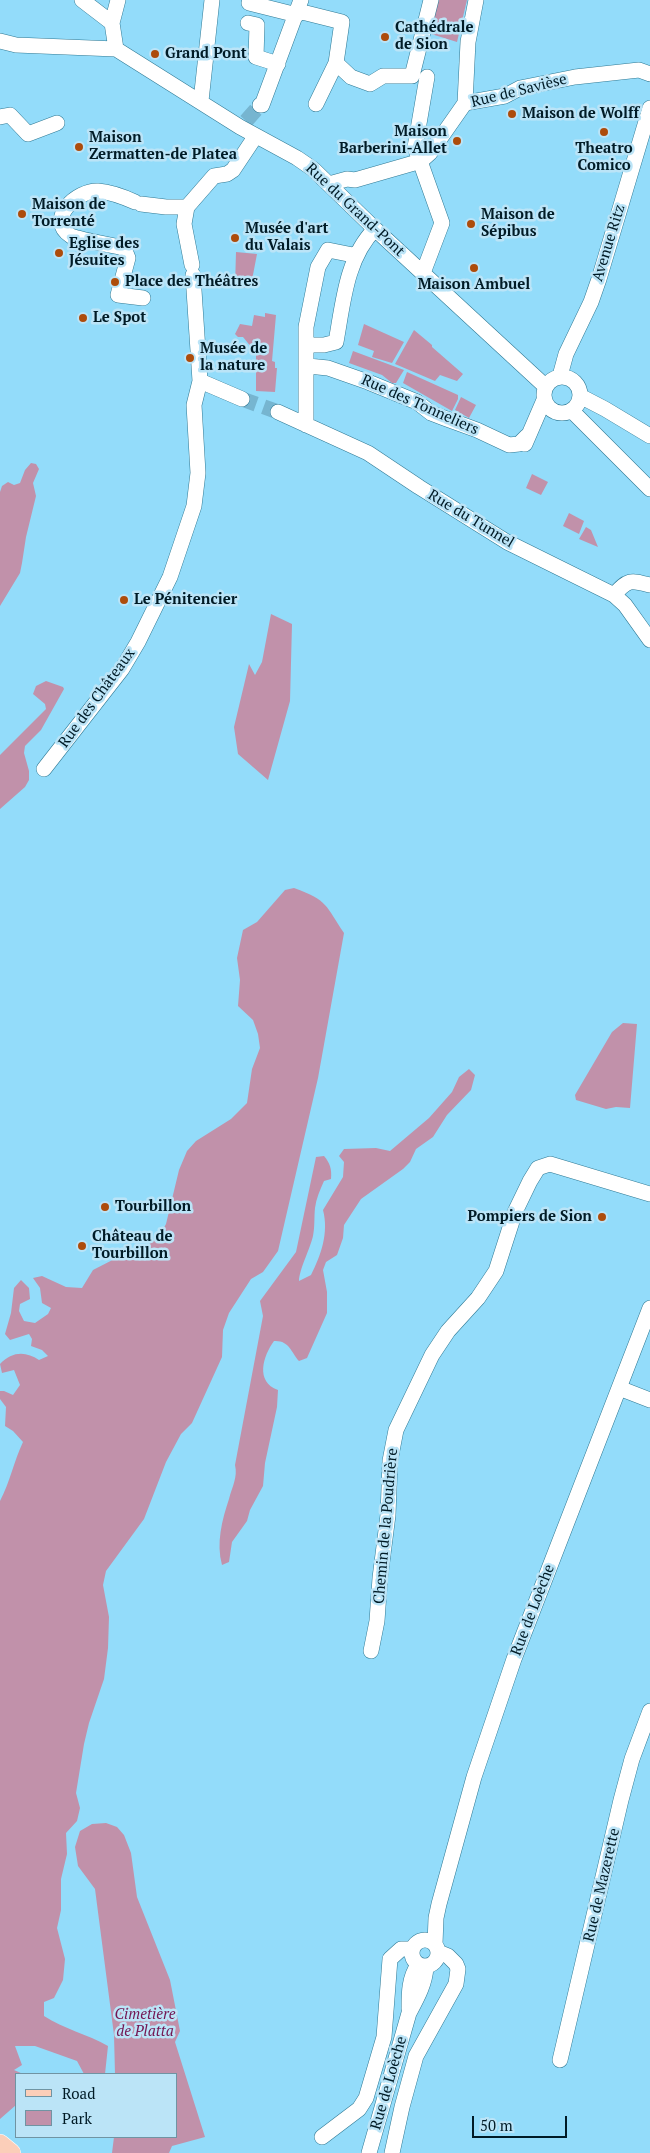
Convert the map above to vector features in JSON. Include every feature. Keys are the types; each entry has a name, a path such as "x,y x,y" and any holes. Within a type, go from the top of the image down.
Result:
{"main road":[{"path":"0,2144 10,2153"}],"street":[{"path":"82,0 112,23"},
{"path":"0,41 16,45 116,49 112,23 118,0"},
{"path":"201,101 212,0"},
{"path":"423,273 442,223 415,147 419,77 431,0"},
{"path":"465,103 468,42 476,0"},
{"path":"249,3 299,9 342,22 336,64 316,104"},
{"path":"260,105 262,105 299,9"},
{"path":"248,23 257,25 256,57 278,64"},
{"name":"Rue du Grand-Pont","path":"116,49 201,101 243,124 255,137 297,158 313,169 423,273 544,393"},
{"path":"336,64 351,78 370,84 383,76 419,77"},
{"name":"Rue de Savièse","path":"421,161 430,153 465,103 505,96 520,88 575,77 639,70 647,73"},
{"name":"Avenue Ritz","path":"560,376 566,354 591,302 599,279 650,108"},
{"path":"1,112 10,115 28,134 57,123"},
{"path":"143,298 118,295 128,258 124,248 72,236 65,228 61,218 63,209 72,200 96,191 122,196 138,203 166,208 187,207 214,176 227,174 234,170 255,137"},
{"path":"329,184 347,178 355,180 421,161"},
{"name":"Rue des Châteaux","path":"44,769 122,669 138,642 170,577 194,506 198,473 194,405 200,381 192,270 184,224 187,207"},
{"path":"307,345 324,345 336,342 347,282 357,253 375,229"},
{"path":"306,425 308,366 306,327 318,267 328,250 353,255 357,253"},
{"name":"Rue des Tonneliers","path":"308,366 328,368 368,382 417,402 431,413 477,430 509,445 519,444 527,436"},
{"path":"560,376 572,380 580,390 577,405 538,426 523,450 544,393 554,378 560,376"},
{"path":"200,381 242,399"},
{"path":"544,393 551,410 566,412 650,489"},
{"path":"580,396 650,436"},
{"name":"Rue du Tunnel","path":"278,412 385,462 419,487 507,542 614,595 625,605 650,640"},
{"path":"614,595 624,583 633,581 650,585"},
{"name":"Chemin de la Poudrière","path":"371,1651 378,1620 380,1578 387,1534 393,1440 432,1355 448,1331 478,1298 496,1271 515,1212 530,1181 538,1168 550,1164 650,1194"},
{"name":"Rue de Loèche","path":"369,2153 409,2013 425,1977 425,1955 474,1777 493,1718 650,1308"},
{"path":"619,1388 650,1400"},
{"name":"Rue de Mazerette","path":"560,2060 632,1759 650,1711"},
{"path":"322,2136 359,2109 366,2098 384,2037 390,1959 394,1956 401,1960 425,1955 448,1956 456,1964 457,1975 452,1991 416,2056 392,2153"}],"green space":[{"path":"436,0 467,0 457,42 428,33"},
{"path":"236,252 257,254 252,280 246,288 235,287"},
{"path":"265,313 276,315 272,361 275,362 275,368 277,368 275,392 256,391 256,353 243,337 238,337 235,334 240,324 252,326 254,315 265,317"},
{"path":"364,324 404,342 392,363 372,357 374,351 358,345"},
{"path":"414,330 463,374 457,381 440,375 435,381 395,364"},
{"path":"353,351 404,370 396,383 392,383 382,375 349,363"},
{"path":"407,372 458,395 452,411 403,383"},
{"path":"461,397 476,405 469,418 455,410"},
{"path":"31,463 36,464 39,469 33,483 36,496 20,573 0,606 0,492 2,486 8,482 14,485 20,483 25,470"},
{"path":"532,474 548,482 541,495 526,488"},
{"path":"569,513 584,521 579,534 563,526"},
{"path":"586,527 591,530 598,547 579,539"},
{"path":"271,614 292,624 290,701 268,780 238,754 234,727 249,664 255,675 262,662"},
{"path":"46,681 64,689 41,730 25,746 24,753 29,771 29,780 25,787 0,809 0,755 46,709 45,704 33,694 36,686"},
{"path":"294,888 320,901 329,910 344,933 318,1078 278,1251 263,1272 251,1279 229,1313 223,1330 222,1357 192,1423 181,1434 166,1462 144,1519 106,1571 103,1585 109,1617 104,1679 84,1744 76,1793 80,1808 77,1821 66,1833 67,1854 61,1879 61,1910 57,1928 65,1959 63,1980 54,1998 44,2002 44,2016 108,2046 105,2073 83,2073 77,2061 35,2046 15,2046 22,2065 14,2070 21,2073 15,2073 15,2106 0,2119 0,1501 23,1442 13,1431 5,1426 6,1407 0,1399 0,1391 13,1395 20,1385 14,1370 2,1373 0,1364 9,1357 19,1354 29,1355 39,1360 48,1356 42,1350 31,1346 32,1339 29,1334 10,1340 5,1334 11,1313 14,1288 21,1280 29,1288 30,1299 20,1304 19,1311 24,1321 35,1323 48,1314 51,1308 42,1303 40,1288 33,1278 42,1276 66,1287 82,1288 93,1270 130,1251 148,1245 160,1235 166,1224 179,1170 187,1151 196,1141 231,1119 247,1103 252,1069 260,1048 253,1020 238,1006 240,980 237,958 243,930 257,922 285,890"},
{"path":"623,1023 637,1024 630,1108 616,1107 606,1109 576,1100 575,1095 612,1032"},
{"path":"469,1069 475,1075 471,1090 447,1115 433,1137 416,1149 410,1162 403,1169 361,1199 344,1225 343,1238 337,1255 326,1262 323,1270 327,1292 327,1313 307,1358 299,1361 283,1342 274,1341 270,1347 264,1361 264,1375 266,1381 278,1390 277,1407 265,1463 263,1486 250,1510 247,1521 232,1542 229,1562 222,1565 220,1557 221,1532 235,1478 235,1465 263,1316 260,1301 296,1252 316,1157 324,1156 331,1169 331,1179 324,1181 317,1198 313,1236 299,1281 311,1275 321,1252 325,1227 323,1210 343,1177 344,1162 339,1156 344,1149 376,1148 390,1151 429,1118 452,1092 459,1077"},
{"name":"Cimetière de Platta","path":"106,1823 117,1827 124,1835 131,1853 137,1897 170,1980 180,2031 175,2042 205,2137 172,2146 169,2153 112,2153 114,2138 178,2138 178,2073 115,2073 114,2035 95,1889 78,1866 75,1847 80,1831 92,1824"}],"tunnel":[{"path":"246,121 260,105"},
{"path":"242,399 278,412"}],"place":[{"name":"Cathédrale de Sion","path":"385,37"},
{"name":"Grand Pont","path":"155,54"},
{"name":"Maison de Wolff","path":"512,114"},
{"name":"Theatro Comico","path":"604,132"},
{"name":"Maison Barberini-Allet","path":"457,141"},
{"name":"Maison Zermatten-de Platea","path":"79,147"},
{"name":"Maison de Torrenté","path":"22,214"},
{"name":"Maison de Sépibus","path":"471,224"},
{"name":"Musée d'art du Valais","path":"235,238"},
{"name":"Eglise des Jésuites","path":"59,253"},
{"name":"Maison Ambuel","path":"474,268"},
{"name":"Place des Théâtres","path":"115,282"},
{"name":"Le Spot","path":"83,318"},
{"name":"Musée de la nature","path":"190,358"},
{"name":"Le Pénitencier","path":"124,600"},
{"name":"Tourbillon","path":"105,1207"},
{"name":"Pompiers de Sion","path":"602,1217"},
{"name":"Château de Tourbillon","path":"82,1246"}]}
